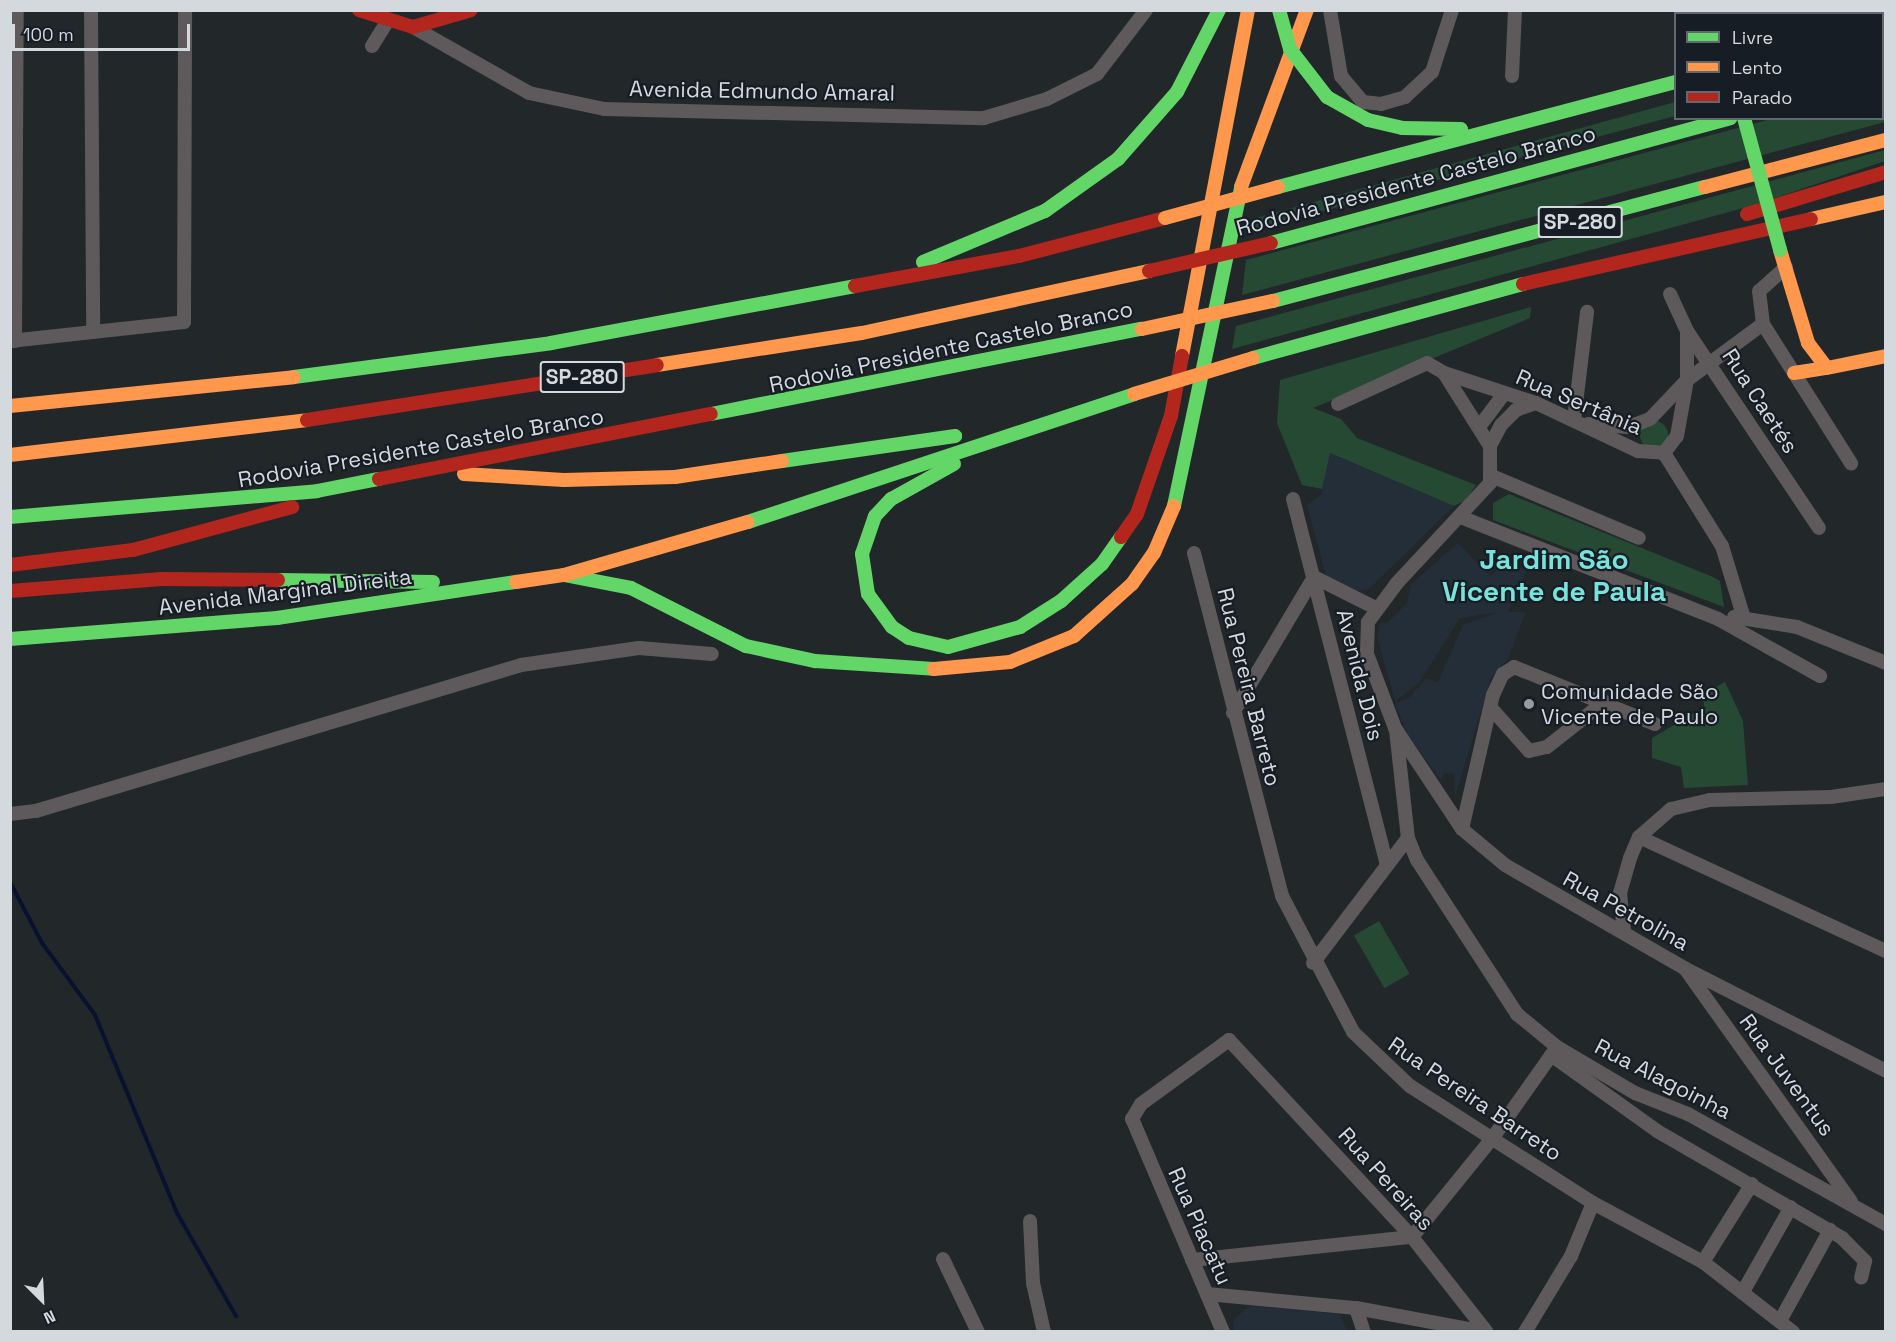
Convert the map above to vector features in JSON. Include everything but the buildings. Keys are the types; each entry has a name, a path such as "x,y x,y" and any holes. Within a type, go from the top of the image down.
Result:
{"main road":[{"name":"Avenida Edmundo Amaral","path":"359,10 387,22 413,27"},
{"path":"413,27 471,10"},
{"path":"841,291 1019,225 1095,178 1165,108 1219,10"},
{"path":"1044,422 912,484 875,516 862,554 863,575 878,612 892,627 909,638 948,647 1020,627 1084,582 1137,514 1172,416 1248,10"},
{"path":"1279,10 1290,49 1327,97 1368,120 1402,128 1471,129 1556,116"},
{"path":"564,575 631,588 746,646 815,661 948,670 1010,662 1074,636 1132,584 1173,512 1192,448 1242,184 1307,10"},
{"name":"Rodovia Presidente Castelo Branco","path":"10,406 367,368 841,291 1018,256 1556,116 1674,83"},
{"name":"Rodovia Presidente Castelo Branco","path":"10,455 269,426 862,333 1271,243 1723,120"},
{"path":"1745,120 1808,343 1827,368"},
{"name":"Rodovia Presidente Castelo Branco","path":"10,517 232,502 411,474 1142,330 1273,301 1886,140"},
{"path":"564,575 748,522 1134,394 1253,358 1524,284 1886,172"},
{"path":"1524,284 1886,201"},
{"path":"1794,373 1808,343"},
{"path":"1794,373 1886,356"},
{"path":"428,471 564,480 675,477 1044,422"},
{"path":"10,565 167,543 411,474"},
{"name":"Avenida Marginal Direita","path":"10,639 277,618 564,575"},
{"path":"10,591 162,579 511,583"}],"street":[{"path":"17,10 13,341 184,322 185,10"},
{"path":"91,10 93,332"},
{"name":"Avenida Edmundo Amaral","path":"413,27 530,93 604,109 984,118 1047,99 1097,74 1146,10"},
{"path":"1330,10 1341,76 1363,102 1405,97 1432,72 1452,10"},
{"path":"1512,76 1515,10"},
{"path":"372,46 387,22"},
{"path":"1786,267 1759,291 1763,324 1851,463"},
{"name":"Rua Caetés","path":"1670,294 1687,330 1819,528"},
{"path":"1587,312 1580,422 1639,424 1687,380 1763,324"},
{"name":"Rua Sertânia","path":"1664,453 1677,436 1687,380 1687,330"},
{"name":"Rua Sertânia","path":"1338,404 1420,365 1536,403 1638,451 1664,453"},
{"path":"1395,728 1364,638 1376,608 1463,518 1494,477 1490,446 1444,373"},
{"path":"1479,427 1504,393"},
{"path":"1490,446 1508,416 1536,403"},
{"name":"Rua Sertânia","path":"1664,453 1722,546 1743,615"},
{"path":"1494,477 1639,538"},
{"name":"Avenida Dois","path":"1293,499 1386,861"},
{"path":"1463,518 1718,620 1820,676"},
{"name":"Rua Pereira Barreto","path":"1194,553 1233,713 1282,896 1313,963 1372,1055 1410,1086 1494,1136 1593,1203 1703,1262 1744,1290 1793,1332"},
{"path":"1233,713 1314,577 1376,608"},
{"path":"1718,620 1743,615 1797,627 1886,663"},
{"path":"10,813 36,811 521,664 639,648 712,654"},
{"path":"1462,829 1491,708 1503,674 1514,667 1655,724"},
{"path":"1491,708 1529,751 1547,747 1604,702"},
{"name":"Rua Petrolina","path":"1395,728 1462,829 1505,865 1624,931 1684,968 1886,1071"},
{"name":"Rua Alagoinha","path":"1395,728 1408,838 1434,892 1516,1014 1554,1051 1635,1093 1688,1114 1886,1224"},
{"path":"1624,931 1620,893 1639,837 1654,819 1688,803 1886,789"},
{"path":"1639,837 1883,948"},
{"path":"1313,963 1386,861 1408,838"},
{"name":"Rua Juventus","path":"1684,968 1854,1206"},
{"name":"Rua Pereiras","path":"1138,1137 1136,1110 1218,1044 1229,1040 1250,1059 1412,1237 1486,1331"},
{"path":"1192,1260 1412,1237 1494,1136 1554,1051 1625,1110 1830,1230 1861,1255 1862,1278"},
{"path":"1625,1110 1635,1093"},
{"name":"Rua Piacatu","path":"1138,1137 1224,1332"},
{"path":"1703,1262 1752,1184"},
{"path":"1526,1332 1571,1256 1593,1203"},
{"path":"1744,1290 1791,1207"},
{"path":"1030,1221 1033,1282 1044,1332"},
{"path":"1780,1321 1830,1230"},
{"path":"943,1259 978,1332"},
{"path":"1207,1294 1356,1308 1486,1331"},
{"path":"1356,1308 1364,1332"}],"shaded area":[{"path":"1329,453 1454,506 1369,589 1352,592 1327,580 1307,505 1321,495"},
{"path":"1458,543 1490,576 1507,562 1527,570 1508,612 1526,612 1508,659 1491,678 1455,797 1454,774 1444,773 1441,780 1408,735 1395,704 1410,697 1426,678 1438,682 1463,625 1499,612 1460,618 1419,683 1395,701 1377,637 1380,623 1387,623 1407,603 1411,584"},
{"path":"1249,1306 1340,1314 1347,1331 1234,1331 1233,1320"}],"green space":[{"path":"1885,88 1885,122 1242,295 1246,260 1767,120 1884,120"},
{"path":"1674,102 1674,116 1250,231 1252,219"},
{"path":"1885,150 1885,161 1754,205 1232,349 1236,326"},
{"path":"1531,307 1530,318 1313,408 1341,419 1357,438 1476,485 1466,500 1454,506 1330,453 1322,489 1302,485 1277,423 1280,380"},
{"path":"1654,421 1664,425 1668,435 1664,445 1654,449 1644,445 1640,435 1644,425"},
{"path":"1509,494 1713,577 1720,581 1724,607 1493,520 1493,503"},
{"path":"1725,682 1743,721 1748,785 1684,788 1681,767 1652,758 1652,738 1704,707 1703,694"},
{"path":"1379,921 1410,974 1384,988 1354,936"}],"waterway":[{"path":"10,882 42,943 95,1015 177,1213 236,1316"}],"traffic: fast":[{"path":"923,262 1045,211 1118,159 1177,92 1219,10"},
{"path":"1279,10 1290,49 1327,97 1368,120 1402,128"},
{"path":"1278,187 1674,83"},
{"path":"1271,243 1723,120"},
{"path":"1745,120 1780,250"},
{"path":"1402,128 1461,129"},
{"path":"1174,506 1241,187"},
{"path":"1273,301 1705,187"},
{"path":"1253,358 1523,284"},
{"path":"294,377 551,343 855,286"},
{"path":"711,414 1142,329"},
{"path":"748,522 1134,394"},
{"path":"782,461 955,436"},
{"path":"954,464 891,499 875,516 862,554 868,594 892,627 909,638 948,647 1020,627 1061,601 1102,564 1121,537"},
{"path":"10,517 317,491 379,479"},
{"path":"564,575 631,588 746,646 815,661 934,669"},
{"path":"278,580 433,582"},
{"path":"10,639 277,618 516,582"}],"traffic: slow":[{"path":"1182,356 1248,10"},
{"path":"1241,187 1307,10"},
{"path":"1705,187 1886,140"},
{"path":"1165,218 1278,187"},
{"path":"1811,219 1886,202"},
{"path":"1780,250 1808,343 1827,368 1886,356"},
{"path":"657,365 862,333 1149,271"},
{"path":"1142,329 1273,301"},
{"path":"1134,394 1253,358"},
{"path":"1794,373 1827,368"},
{"path":"10,406 294,377"},
{"path":"10,455 307,420"},
{"path":"464,474 564,480 675,477 782,461"},
{"path":"934,669 1010,662 1074,636 1132,584 1154,553 1174,506"},
{"path":"516,582 564,575 748,522"}],"traffic: jam":[{"path":"359,10 413,27 471,10"},
{"path":"1747,214 1886,172"},
{"path":"855,286 1019,256 1165,218"},
{"path":"1523,284 1811,219"},
{"path":"1149,271 1271,243"},
{"path":"1121,537 1137,514 1171,416 1182,356"},
{"path":"307,420 657,365"},
{"path":"379,479 711,414"},
{"path":"10,565 133,550 292,507"},
{"path":"10,591 162,579 278,580"}],"place":[{"name":"Comunidade São Vicente de Paulo","path":"1529,704"}],"district":[{"name":"Jardim São Vicente de Paula","path":"1554,575"}]}
